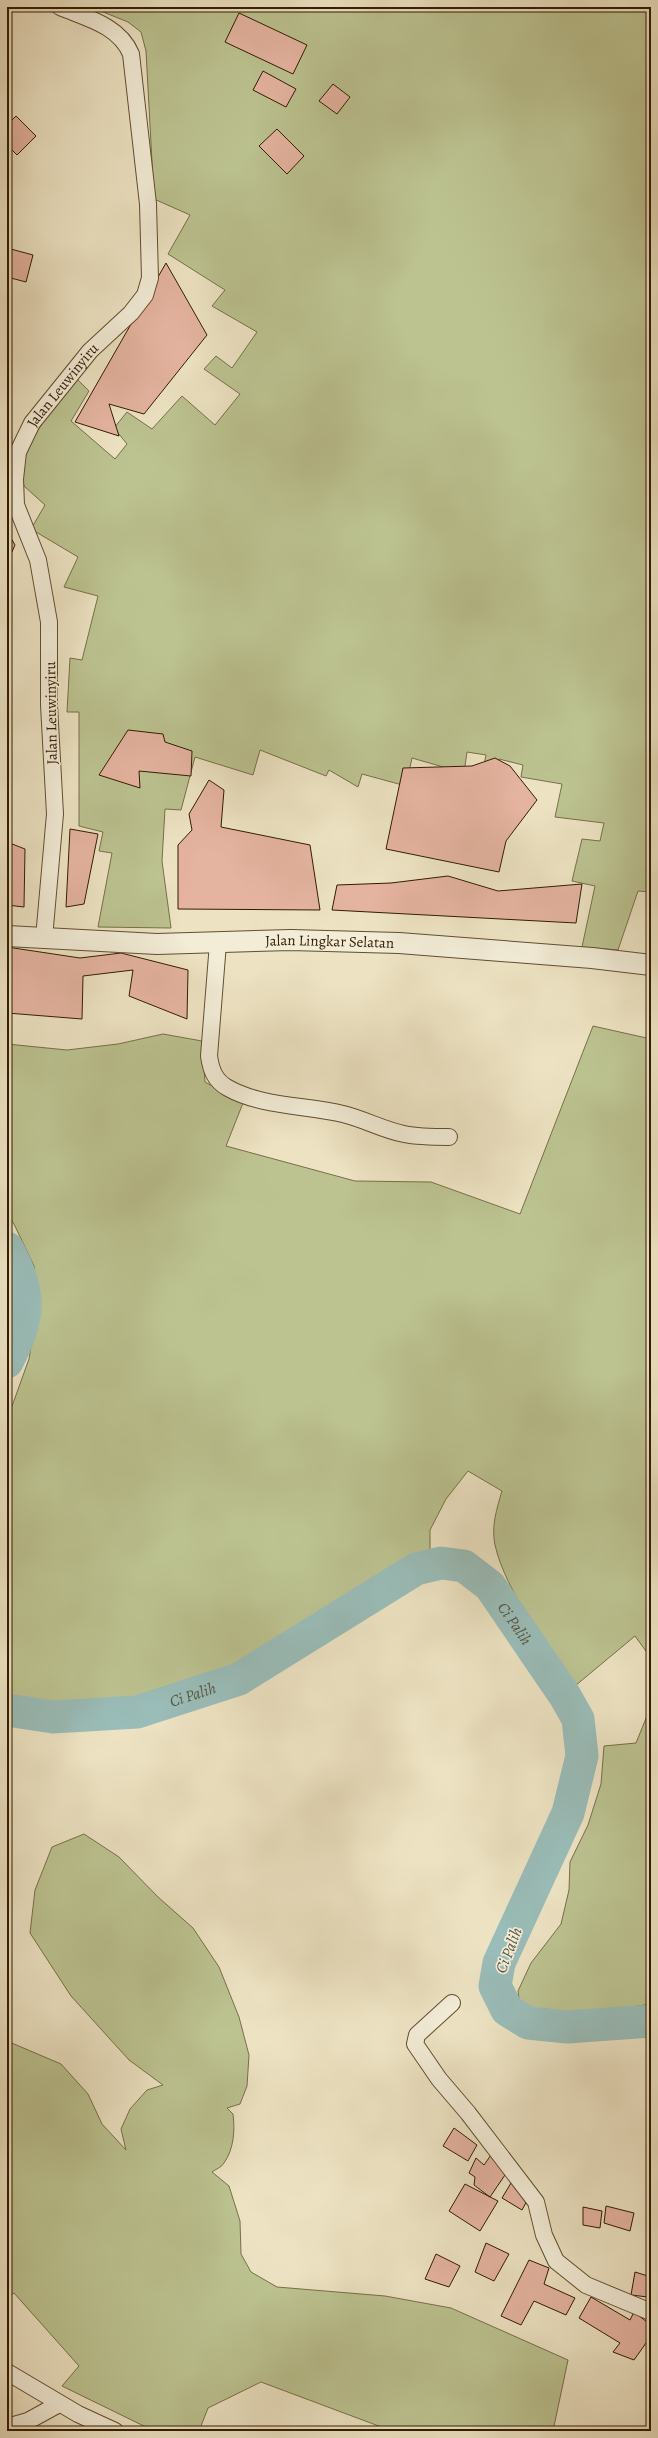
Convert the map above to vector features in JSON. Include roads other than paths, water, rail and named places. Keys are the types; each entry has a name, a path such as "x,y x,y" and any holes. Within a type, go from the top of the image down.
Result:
{"street":[{"name":"Jalan Leuwinyiru","path":"44,938 55,814 49,704 49,622 38,560 14,495 18,452 32,423 90,351 132,313 145,296 150,278 148,204 131,54 121,36 110,29 60,7"},
{"name":"Jalan Lingkar Selatan","path":"7,936 157,944 291,940 399,943 592,958 651,965"},
{"path":"218,943 209,1056 210,1068 217,1080 228,1088 247,1096 343,1114 402,1133 425,1137 449,1136"},
{"path":"452,2003 417,2035 415,2044 439,2079 492,2143 536,2202 544,2235 556,2261 586,2285 651,2312"},
{"path":"7,2372 59,2404 115,2431"},
{"path":"7,2427 28,2421 59,2404"}],"waterway":[{"name":"Ci Palih","path":"7,1248 21,1278 25,1305 24,1318 20,1332 7,1362"},
{"name":"Ci Palih","path":"7,1710 53,1717 137,1712 239,1679 416,1569 441,1563 464,1566 490,1586 565,1696 578,1719 582,1756 568,1813 499,1963 495,1986 507,2010 528,2023 567,2027 651,2021"}]}
